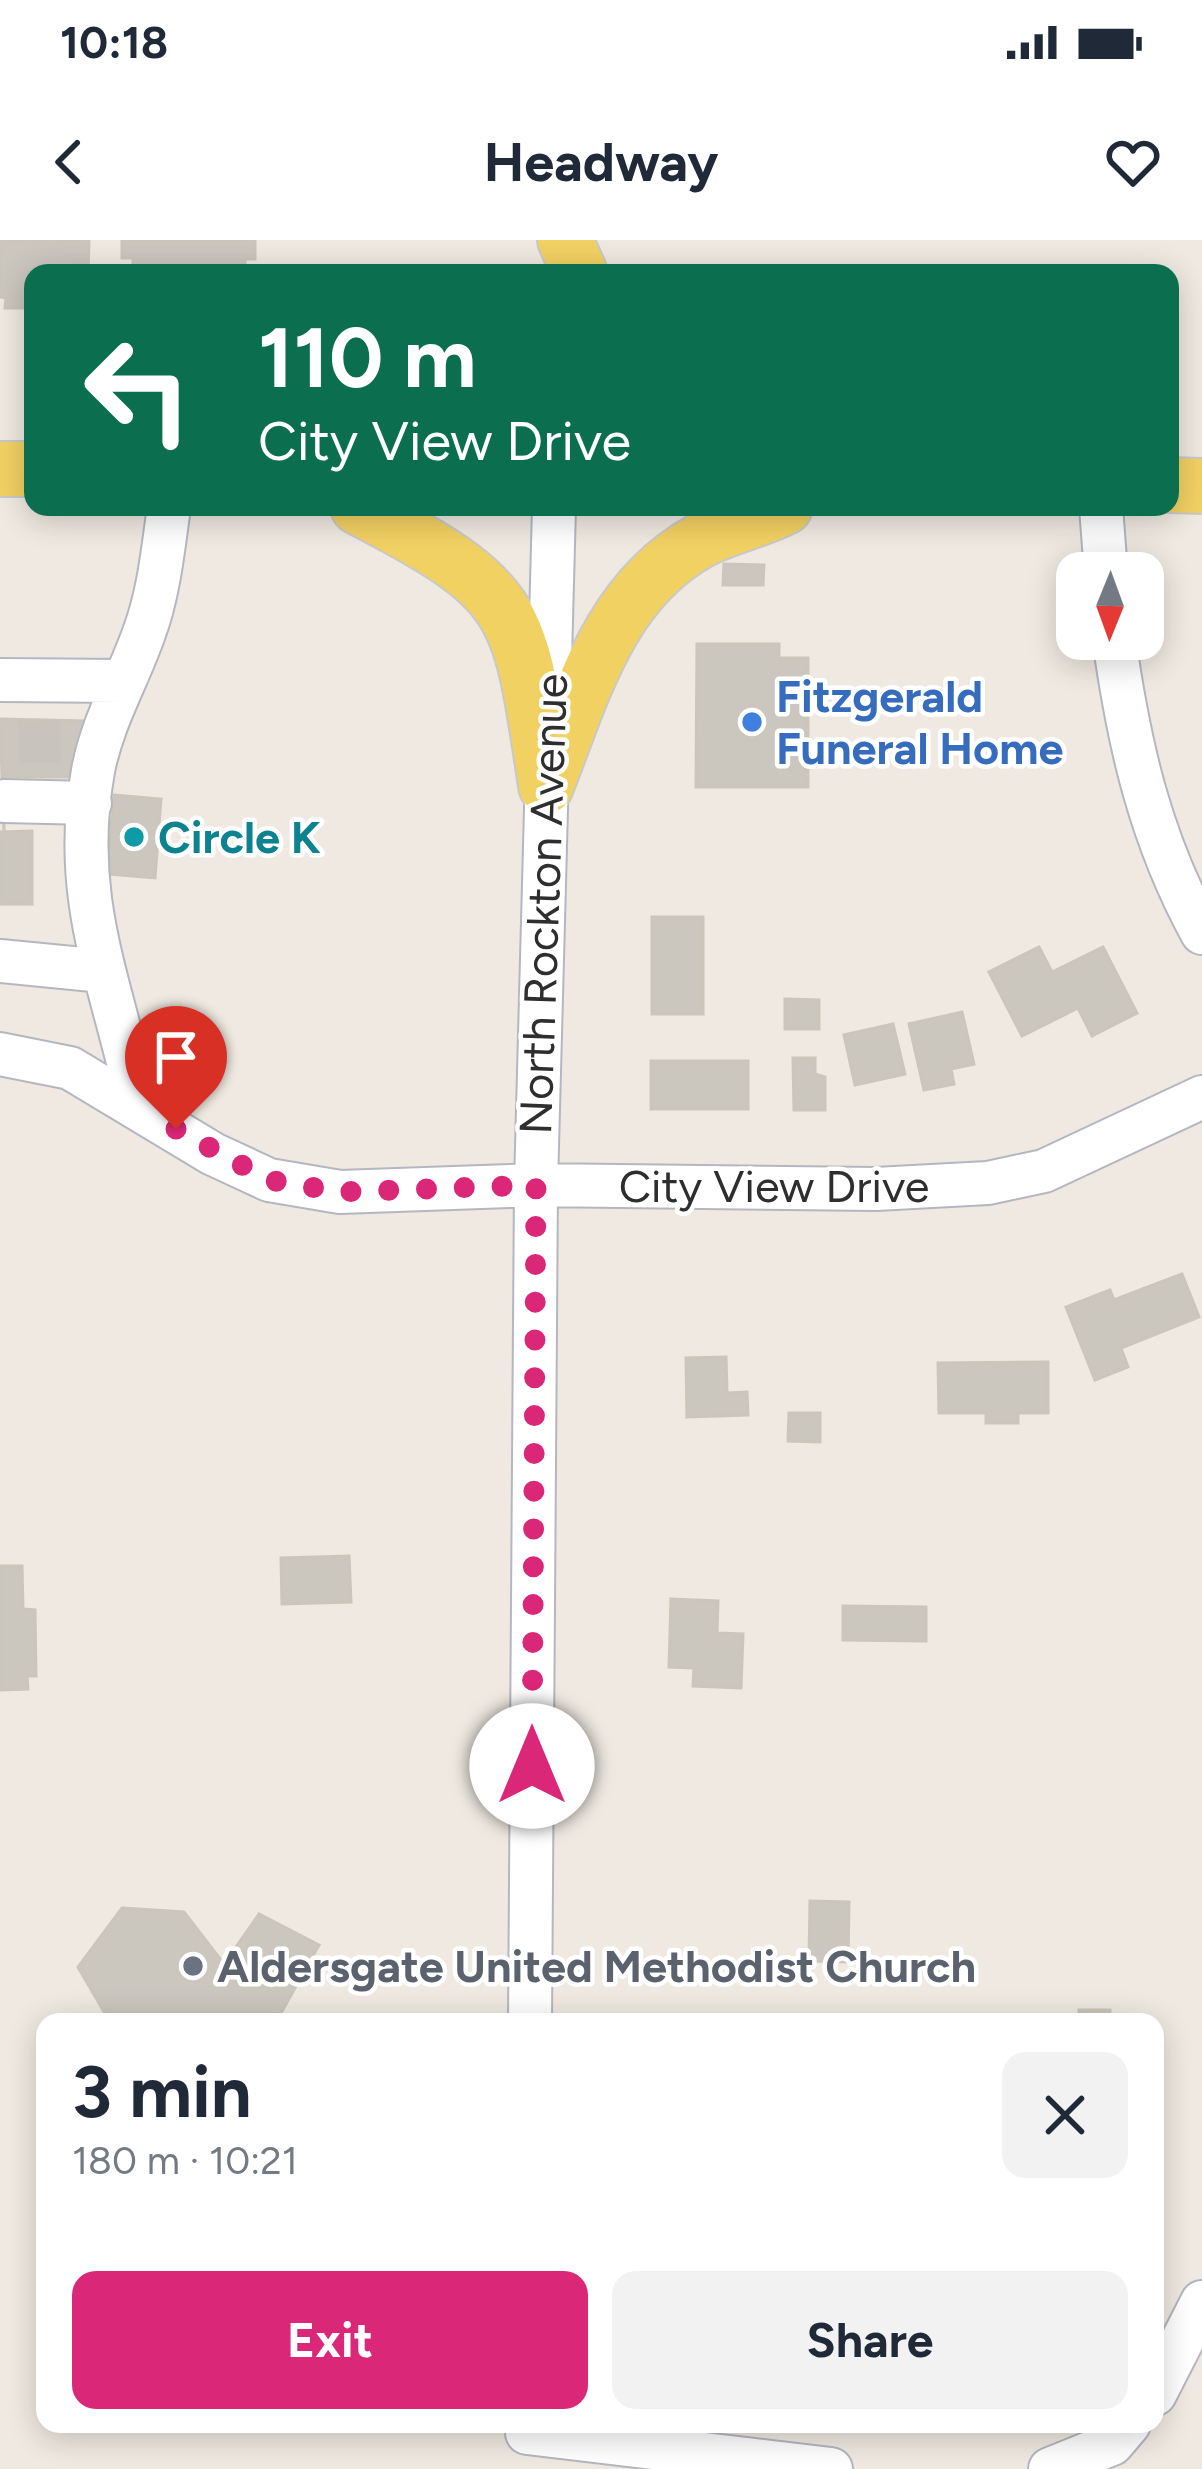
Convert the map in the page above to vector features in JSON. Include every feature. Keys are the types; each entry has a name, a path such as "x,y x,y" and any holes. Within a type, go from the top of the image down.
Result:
{"main road":[{"path":"375,516 446,553 485,586 515,625 526,656 546,786"},
{"path":"546,786 607,633 635,594 702,540 762,516"}],"street":[{"path":"138,1104 89,920 90,803 94,770 122,681 145,632 167,516"},
{"name":"North Rockton Avenue","path":"530,2013 536,1185 554,516"},
{"path":"1102,516 1104,552"},
{"path":"1117,660 1131,756 1144,806 1202,933"},
{"path":"26,694 122,681"},
{"path":"28,793 90,803"},
{"path":"0,961 103,971"},
{"name":"City View Drive","path":"0,1054 70,1068 138,1104 213,1154 269,1180 340,1192 536,1185 876,1189 988,1184 1064,1163 1202,1097"},
{"path":"1164,2376 1202,2302"},
{"path":"1050,2469 1112,2444 1121,2433"},
{"path":"527,2442 832,2469"}],"building":[{"path":"0,240 89,240 88,264 24,264 24,308 5,308 6,298 0,297"},
{"path":"122,240 255,240 255,259 245,259 245,264 133,264 133,258 122,258"},
{"path":"724,564 764,565 763,585 723,585"},
{"name":"Fitzgerald Funeral Home","path":"697,644 779,644 779,658 808,658 808,787 696,787"},
{"name":"Circle K","path":"0,719 85,721 85,777 4,777 4,832"},
{"name":"Circle K","path":"114,795 161,799 155,878 107,874"},
{"name":"Circle K","path":"32,831 32,904 0,904 0,832"},
{"path":"652,917 703,917 703,1014 652,1014"},
{"path":"1039,947 1052,972 1103,947 1137,1013 1092,1036 1078,1008 1022,1036 989,972"},
{"path":"785,999 819,1000 819,1029 785,1029"},
{"path":"962,1012 974,1064 951,1069 954,1084 924,1090 909,1024"},
{"path":"893,1024 905,1074 855,1085 844,1035"},
{"path":"793,1058 815,1058 815,1074 825,1077 825,1110 794,1110"},
{"path":"651,1061 748,1061 748,1109 651,1109"},
{"path":"1182,1274 1199,1317 1121,1348 1128,1367 1095,1380 1066,1307 1110,1290 1114,1300"},
{"path":"726,1357 727,1393 747,1392 748,1415 687,1417 686,1358"},
{"path":"1048,1362 1048,1413 1018,1413 1018,1423 986,1423 986,1413 939,1413 938,1363"},
{"path":"789,1413 820,1413 820,1442 788,1441"},
{"path":"349,1556 351,1602 282,1604 281,1558"},
{"path":"0,1566 22,1566 23,1609 35,1610 36,1676 27,1676 28,1689 0,1690"},
{"path":"671,1599 718,1601 717,1633 743,1634 741,1688 693,1686 694,1668 669,1667"},
{"path":"843,1606 926,1607 926,1641 843,1640"},
{"path":"810,1901 849,1902 848,1962 809,1961"},
{"name":"Aldersgate United Methodist Church","path":"122,1908 184,1912 224,1964 259,1914 319,1945 281,2013 105,2013 78,1967"},
{"path":"1079,2010 1110,2010 1110,2013"}],"tunnel":[{"path":"39,721 40,777"}],"place":[{"name":"Fitzgerald Funeral Home","path":"752,722"},
{"name":"Circle K","path":"134,837"},
{"name":"Aldersgate United Methodist Church","path":"193,1966"}],"route":[{"path":"176,1129 213,1154 269,1180 340,1192 536,1185 532,1766"}]}
